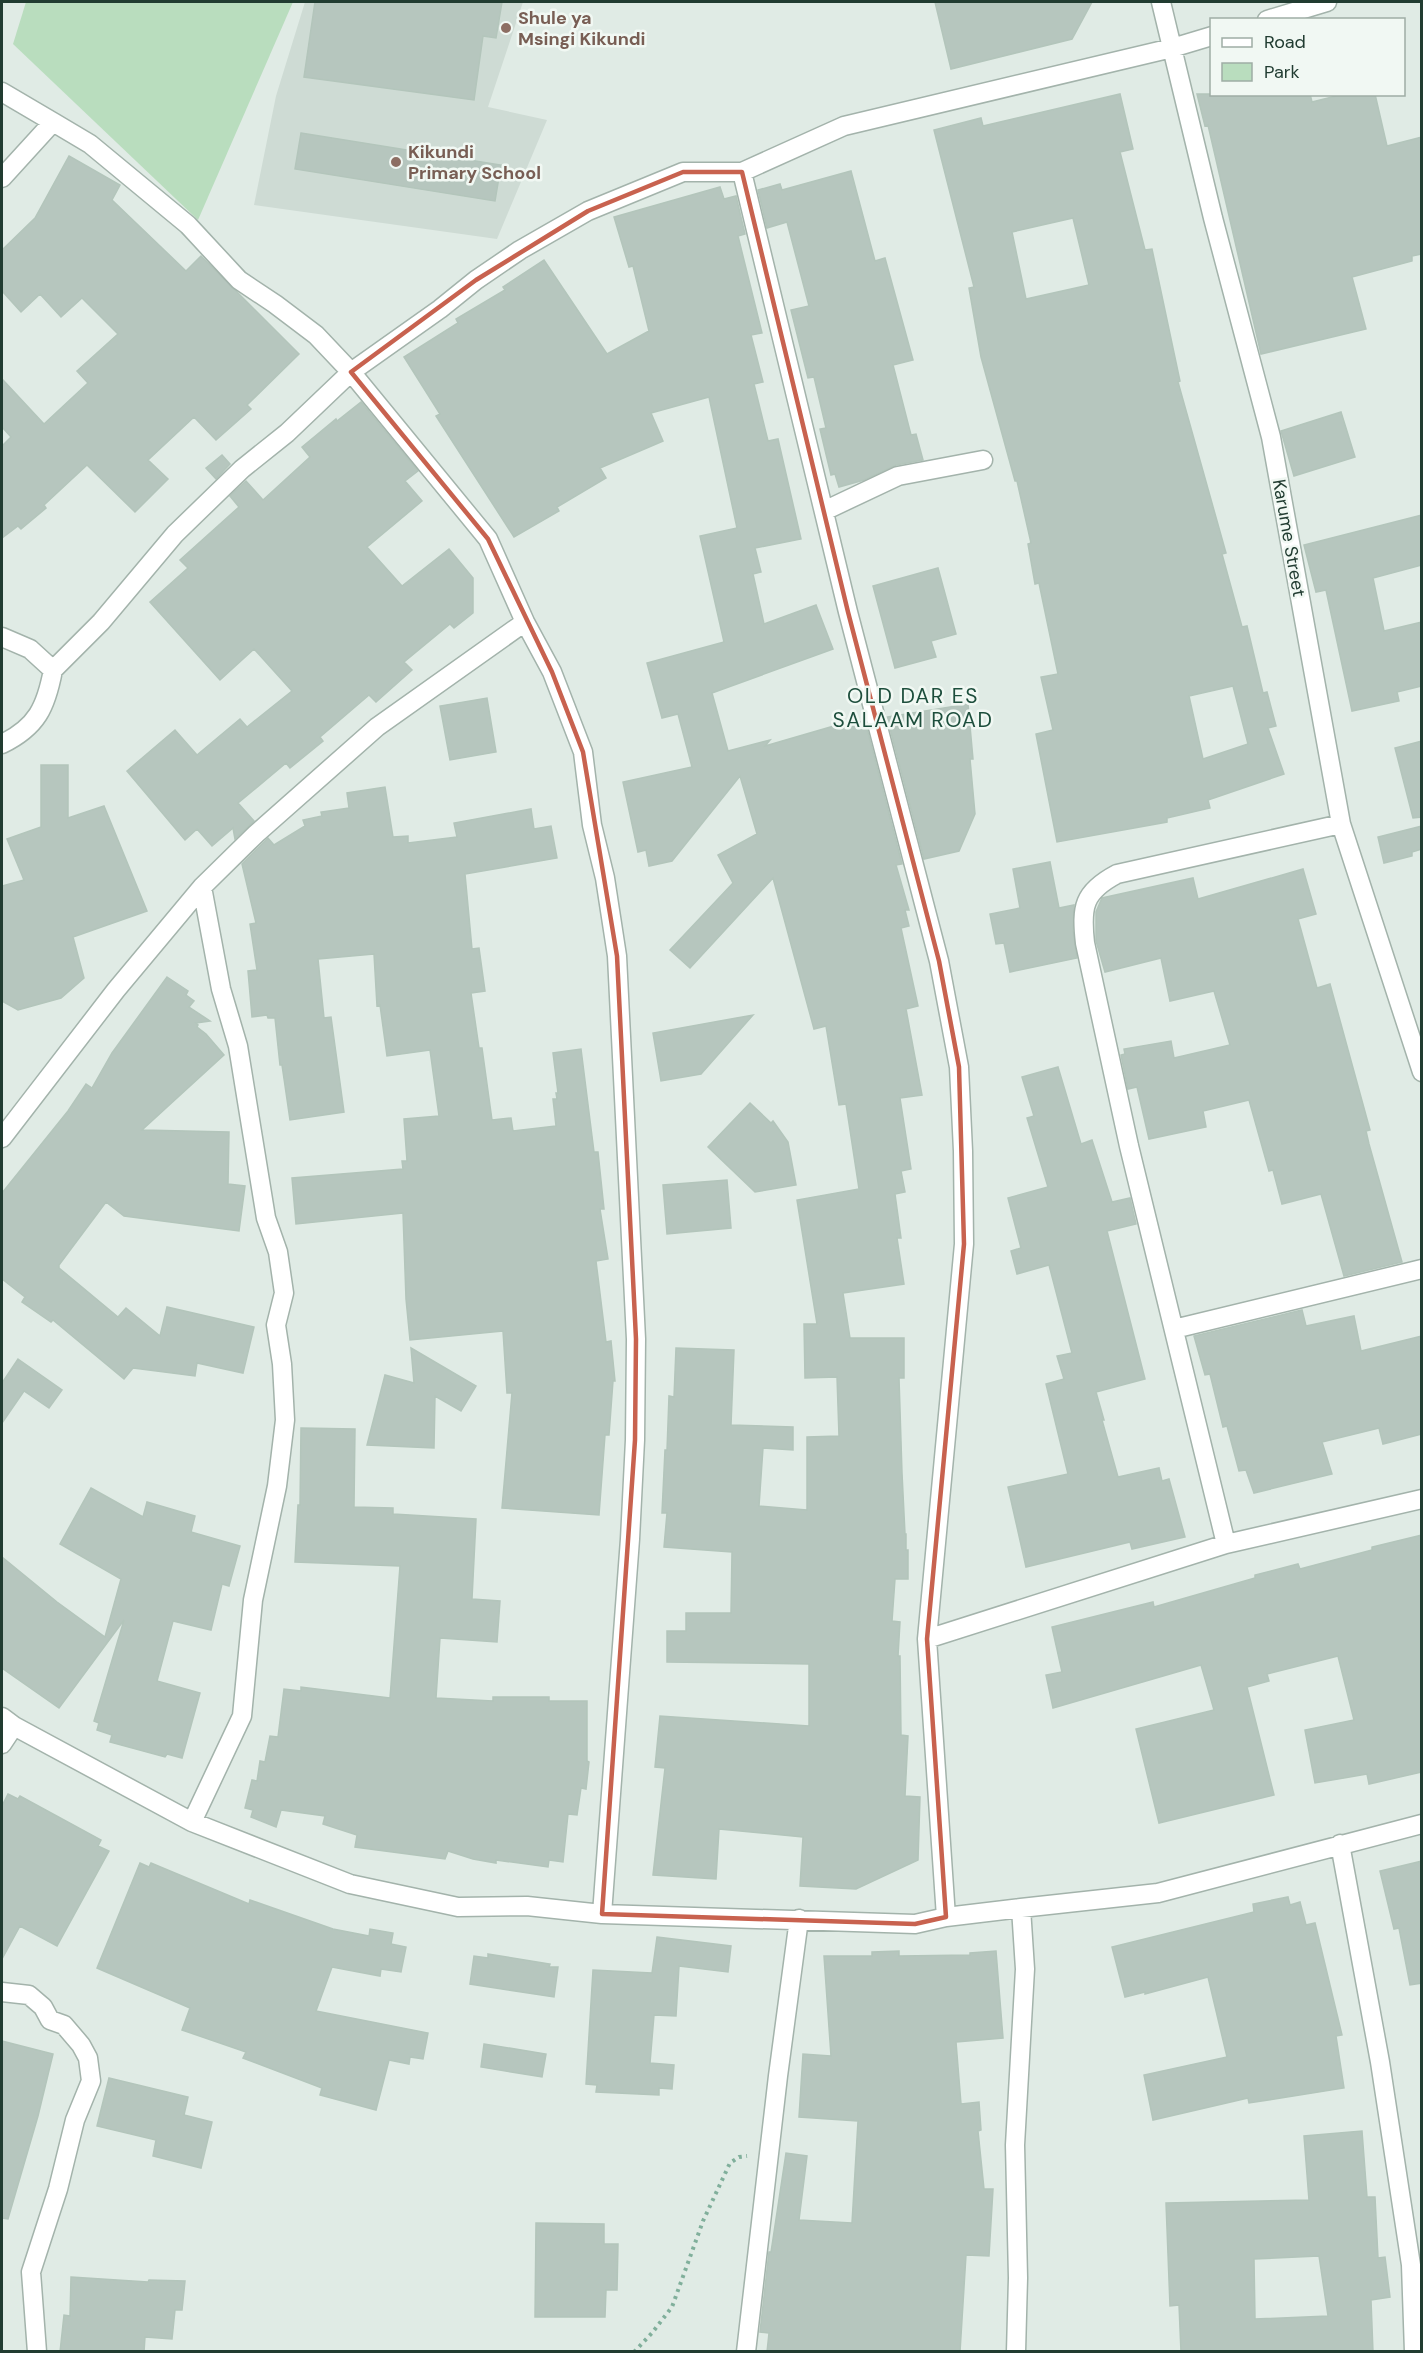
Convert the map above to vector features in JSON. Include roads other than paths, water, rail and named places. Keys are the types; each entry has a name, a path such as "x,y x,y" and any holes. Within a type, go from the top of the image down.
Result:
{"street":[{"name":"Karume Street","path":"1161,2 1210,207 1271,437 1341,824 1422,1072"},
{"path":"1274,18 1327,2"},
{"path":"2,744 32,723 41,711 48,695 53,670 101,622 176,534 242,470 288,433 351,372 519,250 588,211 683,172 742,172 844,126 1172,48 1210,37"},
{"path":"2,92 90,144 188,225 239,280 316,336 351,372 488,539 525,622 552,672 583,752 592,825 605,878 617,968 636,1339 635,1440 630,1539 602,1914"},
{"path":"2,178 53,122"},
{"path":"742,172 848,612 939,960 959,1067 964,1244 927,1640 946,1917"},
{"path":"824,511 898,476 983,460"},
{"path":"2,1138 116,990 202,887 256,834 376,727 525,622"},
{"path":"2,637 30,649 53,670"},
{"path":"1226,1544 1129,1146 1085,943 1083,911 1092,892 1101,882 1117,874 1341,824"},
{"path":"192,1822 242,1716 253,1600 277,1486 285,1420 282,1364 276,1325 284,1293 278,1252 266,1218 238,1046 220,989 202,887"},
{"path":"1174,1329 1422,1269"},
{"path":"927,1640 1226,1544 1422,1499"},
{"path":"2,1744 8,1722 192,1822 350,1884 458,1907 527,1906 602,1914 799,1918 915,1924 946,1917 1158,1893 1422,1824"},
{"path":"1340,1844 1416,2265 1414,2352"},
{"path":"1016,2352 1018,2278 1015,2145 1025,1969 1021,1908"},
{"path":"746,2352 799,1918"},
{"path":"2,1992 29,1995 43,2007 50,2020 64,2025 81,2045 88,2058 91,2080 75,2120 58,2189 31,2272 37,2352"}],"place":[{"name":"Shule ya Msingi Kikundi","path":"506,28"},
{"name":"Kikundi Primary School","path":"396,162"}],"district":[{"name":"OLD DAR ES SALAAM ROAD","path":"913,708"}]}
